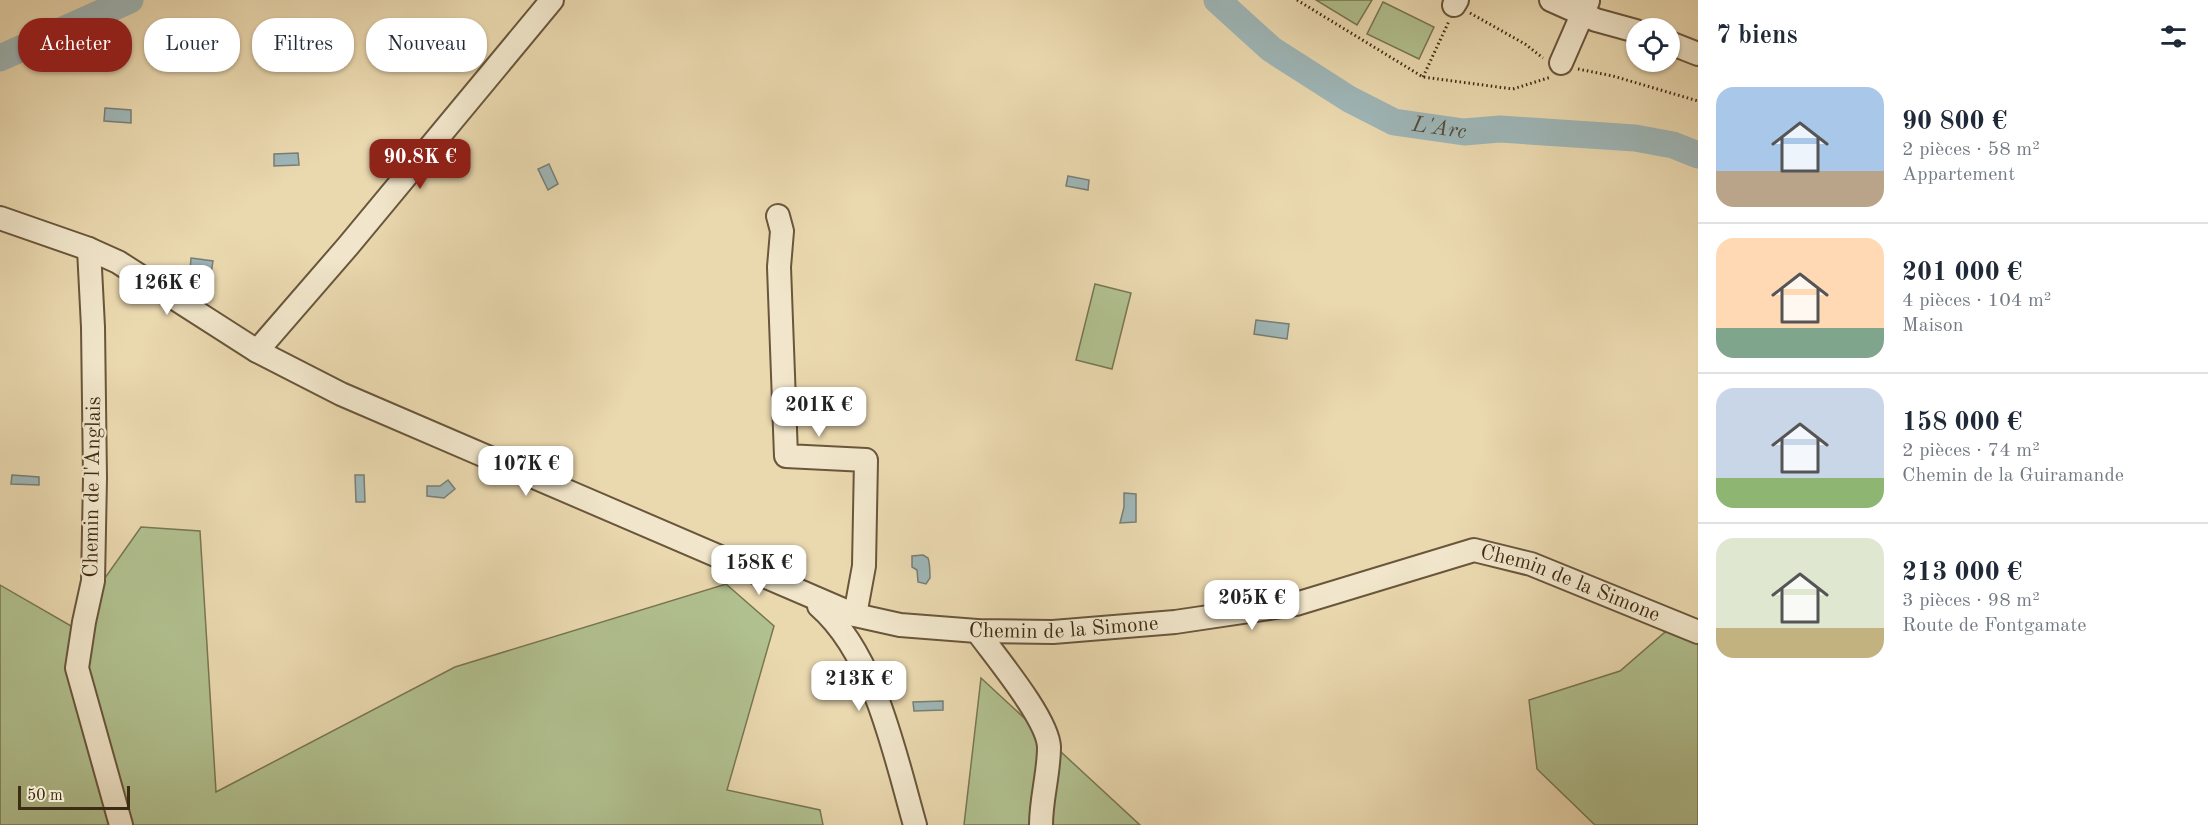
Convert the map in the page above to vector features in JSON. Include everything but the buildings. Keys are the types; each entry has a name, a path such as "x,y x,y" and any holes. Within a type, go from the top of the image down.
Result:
{"street":[{"path":"257,351 348,246 551,0"},
{"path":"1551,0 1586,7 1596,20 1626,28"},
{"path":"1566,70 1586,7"},
{"path":"1680,47 1698,54"},
{"path":"778,216 782,231 779,267 786,456 866,460 864,567 855,615"},
{"name":"Chemin de la Simone","path":"0,218 89,249 118,262 257,351 356,401 855,615 900,625 1053,632 1175,622 1296,604 1474,550 1531,564 1698,632"},
{"name":"Chemin de l'Anglais","path":"89,249 93,327 95,478 93,581 77,668 121,825"},
{"path":"806,595 846,634 872,685 915,825"},
{"path":"977,630 1041,720 1049,745 1041,806 1041,825"}],"path":[{"path":"1297,0 1423,77 1513,89 1566,70"},
{"path":"1423,77 1454,7"}],"green space":[{"path":"1316,0 1372,0 1357,25"},
{"path":"1383,2 1434,27 1419,59 1367,34"},
{"path":"1095,284 1131,293 1112,369 1076,360"},
{"path":"141,527 200,531 216,792 455,667 726,584 774,626 727,790 820,810 823,825 0,825 0,585 71,626"},
{"path":"1698,619 1698,825 1595,825 1537,769 1529,700 1620,671 1664,633"},
{"path":"981,678 1140,825 964,825"}],"water":[{"path":"105,108 131,110 131,123 104,121"},
{"path":"298,153 299,165 274,166 274,154"},
{"path":"549,164 558,184 548,190 538,169"},
{"path":"1068,176 1089,180 1088,190 1066,186"},
{"path":"191,258 213,261 211,274 190,271"},
{"path":"1256,320 1289,324 1287,339 1254,334"},
{"path":"12,475 39,477 39,485 11,484"},
{"path":"355,475 364,475 365,502 356,502"},
{"path":"448,480 455,489 444,498 427,496 427,486 440,486"},
{"path":"1124,493 1136,494 1136,522 1120,523 1124,507"},
{"path":"923,555 928,558 930,565 930,578 926,584 918,582 917,570 912,567 912,556"},
{"path":"943,701 943,710 914,711 913,702"}],"waterway":[{"name":"L'Arc","path":"0,58 130,0"},
{"name":"L'Arc","path":"1217,0 1271,49 1349,99 1394,122 1464,132 1500,129 1635,138 1673,145 1698,155"}]}
